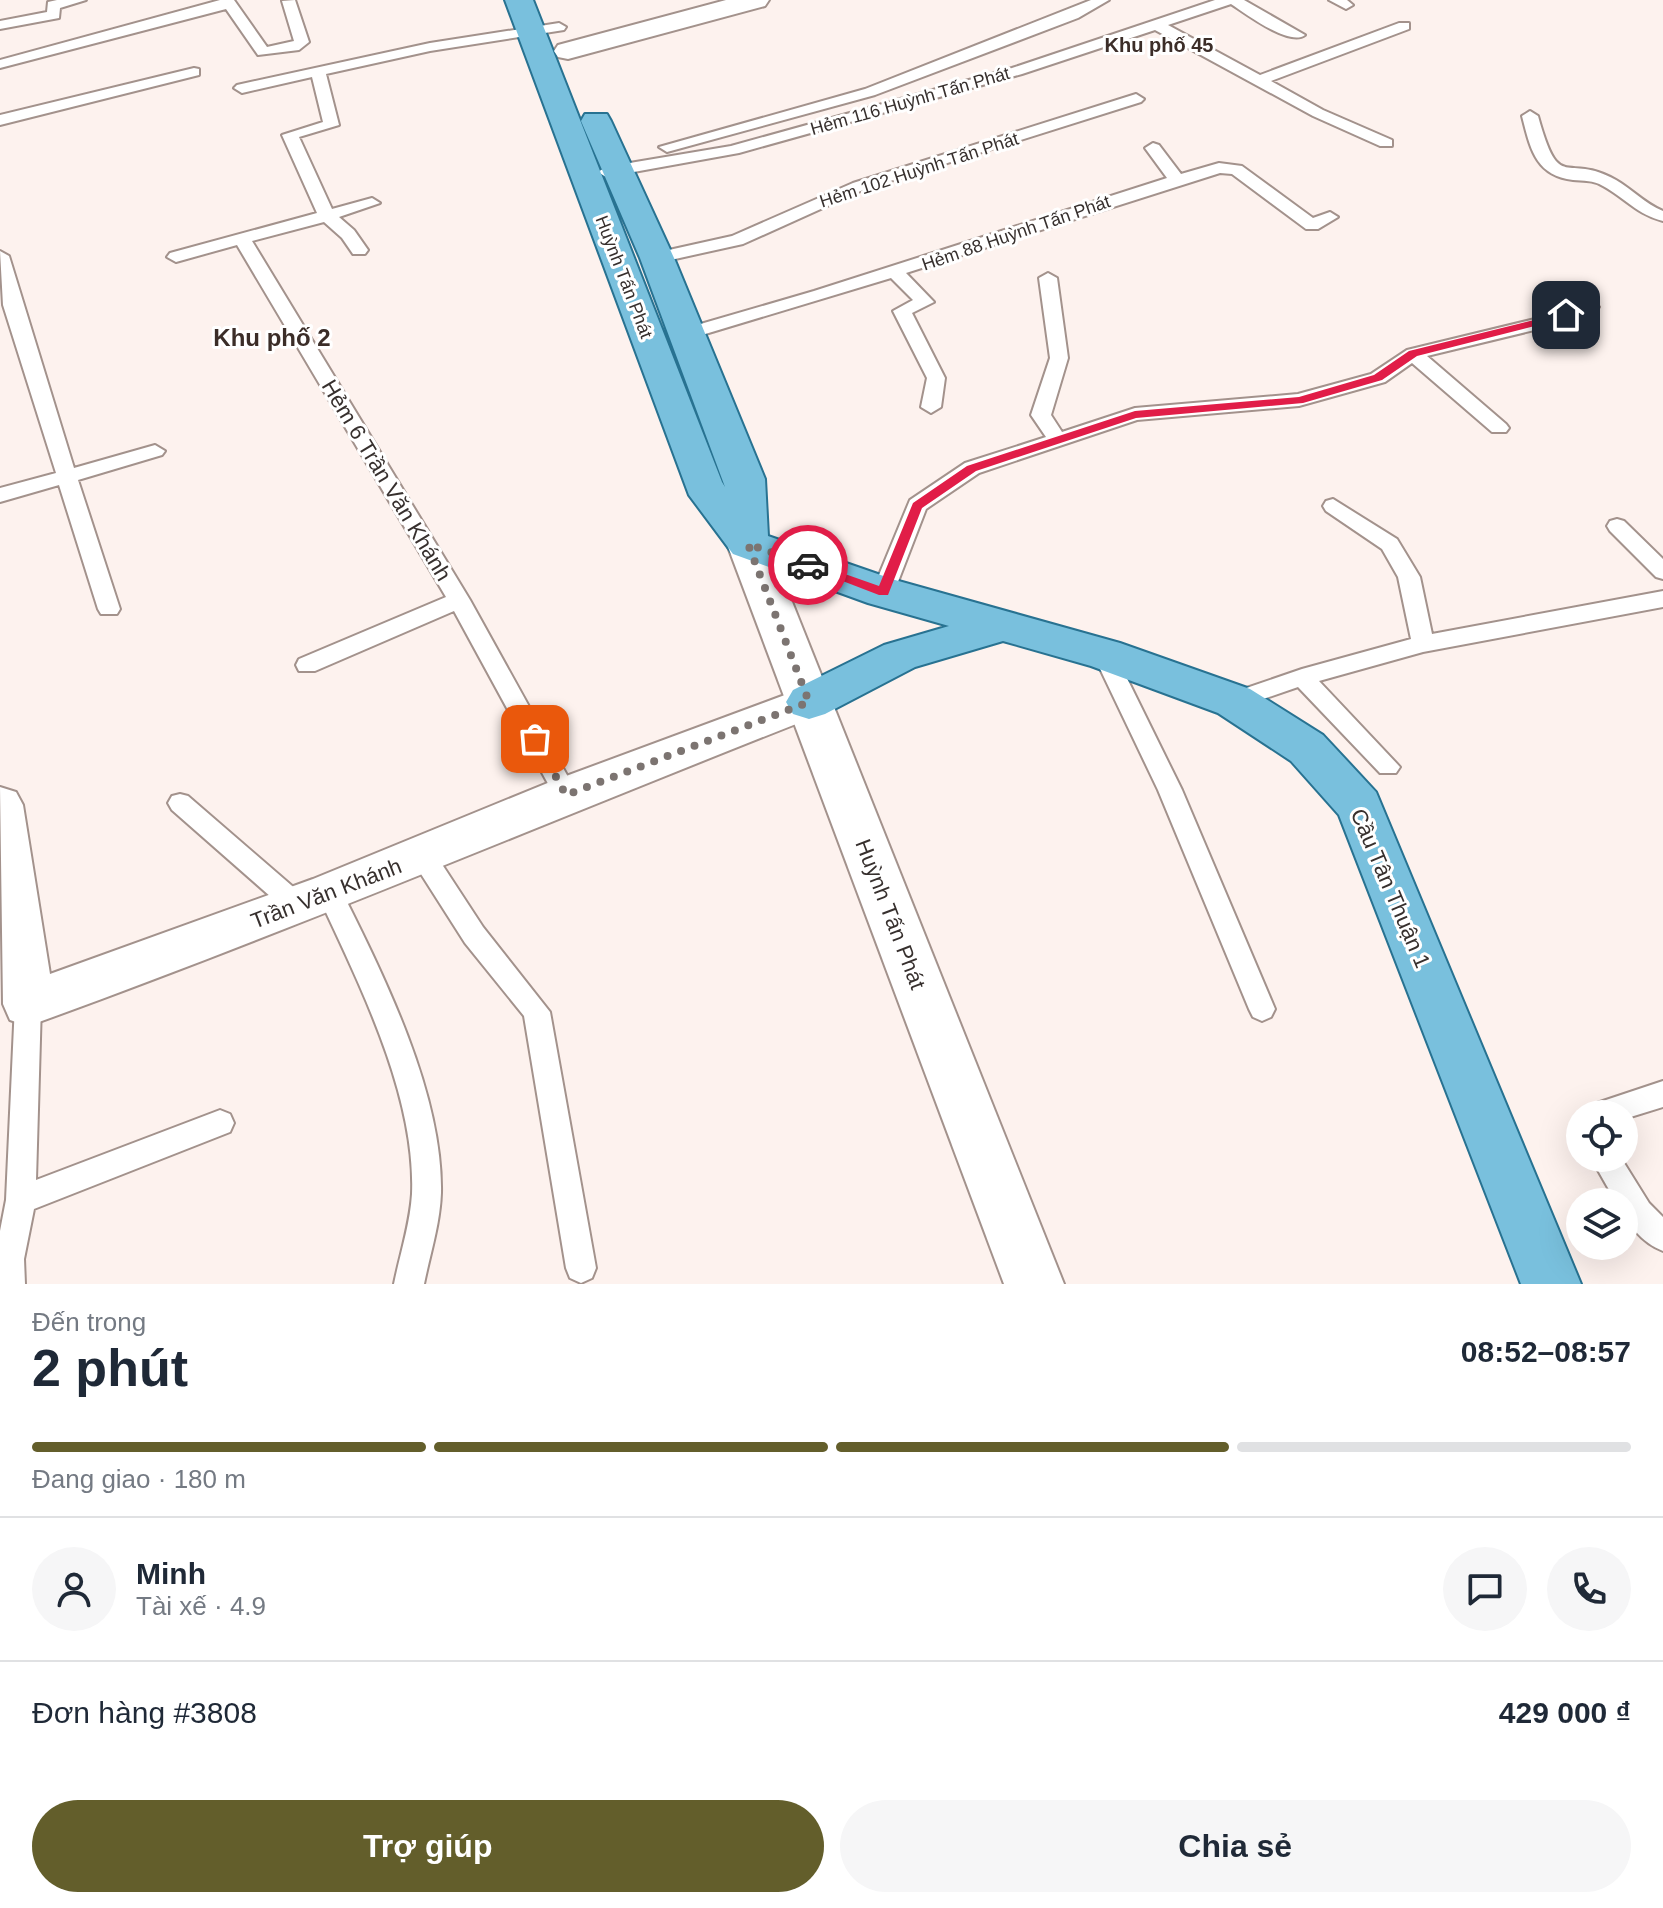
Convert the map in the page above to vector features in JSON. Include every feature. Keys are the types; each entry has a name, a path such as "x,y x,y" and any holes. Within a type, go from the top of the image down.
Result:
{"main road":[{"name":"Huỳnh Tấn Phát","path":"543,19 597,165 703,486 748,544 1034,1284"},
{"name":"Huỳnh Tấn Phát","path":"597,165 657,258 745,479 748,544"},
{"name":"Cầu Tân Thuận 1","path":"748,544 883,592 1104,654 1234,701 1307,748 1359,805 1551,1284"},
{"path":"809,702 900,656 999,627"}],"street":[{"path":"543,19 756,0"},
{"name":"Trần Văn Khánh","path":"28,1004 313,899 566,795 809,702"},
{"path":"0,805 22,932 28,1004"}],"lane":[{"path":"0,25 54,15 53,5 79,0"},
{"path":"597,165 870,92 1073,15 1102,0"},
{"path":"1232,0 1266,21 1298,35"},
{"name":"Hẻm 116 Huỳnh Tấn Phát","path":"597,165 733,150 1017,71 1232,0"},
{"path":"0,64 228,2 263,52 294,47 302,42 289,1"},
{"path":"242,88 543,19"},
{"path":"1157,25 1318,113 1386,143"},
{"path":"1260,80 1404,26"},
{"path":"294,47 317,69 331,125 290,135 327,216 348,234 359,250"},
{"path":"0,120 194,72"},
{"name":"Hẻm 102 Huỳnh Tấn Phát","path":"657,258 737,240 859,186 1136,99"},
{"path":"1530,116 1544,161 1563,175 1598,178 1629,194 1652,214 1663,216"},
{"path":"1153,148 1177,180"},
{"name":"Hẻm 88 Huỳnh Tấn Phát","path":"686,334 896,273 1219,168 1236,169 1312,225 1330,217"},
{"path":"176,257 372,203"},
{"name":"Hẻm 6 Trần Văn Khánh","path":"242,239 459,600 566,795"},
{"path":"0,256 109,609"},
{"path":"896,273 925,302 902,311 936,378 931,407"},
{"path":"1048,278 1059,358 1041,415 1058,440"},
{"path":"883,592 917,505 972,468 1135,414 1299,400 1378,378 1413,354 1541,323 1590,307"},
{"path":"1413,354 1499,428"},
{"path":"0,495 155,451"},
{"path":"1333,506 1390,544 1409,577 1423,644"},
{"path":"1617,526 1663,572"},
{"path":"1234,701 1302,677 1423,644 1663,599"},
{"path":"307,665 459,600"},
{"path":"1104,654 1170,790 1262,1009"},
{"path":"1302,677 1388,767"},
{"path":"180,803 313,899 379,998 420,1128 427,1184 409,1284"},
{"path":"423,856 474,935 537,1012 581,1268"},
{"path":"10,1284 9,1259 21,1200 28,1004"},
{"path":"1638,1102 1663,1094"},
{"path":"21,1200 220,1123"},
{"path":"1614,1172 1639,1213 1663,1237"}],"way so far":[{"path":"535,739 566,795 809,702 748,544 808,565"}],"district":[{"name":"Khu phố 45","path":"1159,45"},
{"name":"Khu phố 2","path":"272,338"}],"route":[{"path":"808,565 883,592 917,505 972,468 1135,414 1201,411 1299,400 1378,378 1413,354 1566,315"}]}
